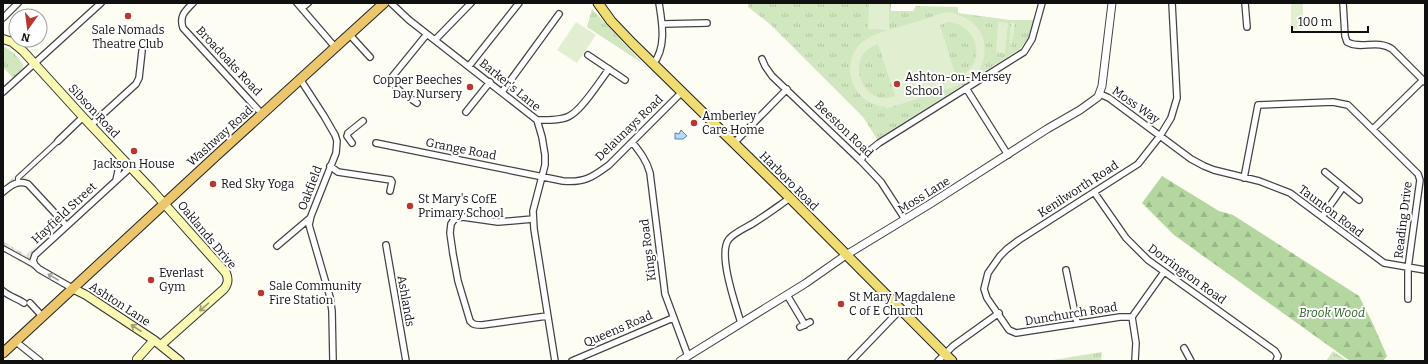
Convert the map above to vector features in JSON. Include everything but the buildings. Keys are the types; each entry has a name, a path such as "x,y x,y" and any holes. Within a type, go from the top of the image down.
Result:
{"highway":[{"name":"Washway Road","path":"3,353 384,3"}],"main road":[{"name":"Harboro Road","path":"598,3 620,32 790,198 952,361"},
{"name":"Sibson Road","path":"3,39 12,42 17,46 164,204"},
{"name":"Oaklands Drive","path":"161,346 222,292 228,284 226,273 164,204"},
{"name":"Ashton Lane","path":"72,288 86,295 154,340 180,361"},
{"name":"Ashton Lane","path":"136,360 154,340"}],"street":[{"path":"3,18 18,3"},
{"path":"3,92 101,3"},
{"name":"Broadoaks Road","path":"193,3 183,14 181,21 183,28 262,114"},
{"path":"297,3 335,47"},
{"path":"302,8 308,3"},
{"name":"Barker's Lane","path":"391,3 427,34 537,120 545,155 542,176 535,201 533,219 555,361"},
{"path":"435,40 471,3"},
{"path":"469,66 519,3"},
{"path":"653,64 660,54 663,24 659,3"},
{"path":"861,161 863,156 879,143 1024,52 1032,39 1042,3"},
{"path":"1100,94 1112,3"},
{"name":"Kenilworth Road","path":"999,313 987,298 984,289 988,273 1000,256 1019,240 1138,164 1160,136 1171,118 1177,98 1172,3"},
{"path":"1245,3 1247,27"},
{"path":"1343,3 1345,36 1347,42 1355,45 1386,45 1392,49 1424,81 1373,129"},
{"path":"502,92 559,14"},
{"path":"663,24 707,23"},
{"path":"349,34 370,57"},
{"path":"417,103 395,86 392,77 427,34"},
{"path":"91,125 136,84 139,78 142,51"},
{"path":"588,55 625,80"},
{"name":"Beeston Road","path":"762,59 768,71 881,182 905,219"},
{"path":"537,120 558,119 571,115 591,93 609,69"},
{"path":"300,79 324,116 337,141 351,141 347,136 348,133 363,121"},
{"path":"466,112 490,82"},
{"path":"966,88 1008,155"},
{"path":"734,143 787,89"},
{"name":"Delaunays Road","path":"542,176 574,182 588,179 609,165 682,92"},
{"name":"Moss Way","path":"1100,94 1109,98 1160,136"},
{"name":"Moss Lane","path":"680,361 806,283 846,255 1080,110 1100,94"},
{"name":"Reading Drive","path":"1244,178 1258,104 1340,102 1348,105 1354,109 1418,174 1420,180 1408,268"},
{"path":"18,183 18,178 83,117"},
{"name":"Taunton Road","path":"1160,136 1204,166 1224,173 1264,183 1290,193 1384,263 1425,270"},
{"name":"Oakfield","path":"333,361 332,311 330,296 310,228 310,218 336,153 337,141"},
{"name":"Kings Road","path":"632,142 643,157 650,173 665,294 688,356"},
{"name":"Grange Road","path":"376,144 542,176"},
{"path":"116,180 122,159"},
{"path":"330,166 338,172 391,180 390,191"},
{"name":"Hayfield Street","path":"35,265 33,261 35,254 130,167"},
{"path":"1325,172 1359,200"},
{"path":"3,192 13,184 28,184 66,225"},
{"path":"1322,217 1343,187"},
{"name":"Dorrington Road","path":"1094,192 1126,238 1148,260 1275,351 1278,356 1276,361"},
{"path":"741,322 728,280 726,244 731,237 790,198"},
{"path":"533,219 506,222 463,217 456,218 450,228 451,240 458,281 472,324 476,326 548,316"},
{"path":"277,246 310,218"},
{"name":"Ashlands","path":"386,245 406,361"},
{"path":"4,250 35,265 72,288"},
{"path":"1408,268 1408,299"},
{"path":"1066,270 1077,323"},
{"path":"1135,361 1136,343 1132,317 1164,272"},
{"path":"3,291 11,297 18,298 27,303 43,316"},
{"path":"787,295 805,325"},
{"path":"850,361 901,309"},
{"path":"938,361 945,353 999,313"},
{"name":"Dunchurch Road","path":"999,313 1009,330 1016,333 1120,317 1132,317"},
{"name":"Queens Road","path":"572,361 673,318"},
{"path":"15,341 40,361"},
{"path":"1184,348 1191,361"}],"green space":[{"name":"Ashton-on-Mersey School","path":"749,3 891,3 891,11 913,11 916,6 958,7 958,13 1010,20 1034,20 1028,38 1020,49 877,139 863,117 771,25 748,7"},
{"path":"869,3 889,3 889,30 868,29"},
{"path":"1291,3 1303,3 1303,29 1291,29"},
{"path":"592,9 642,63 587,27"},
{"path":"946,12 968,19 976,26 982,35 985,47 984,59 975,75 959,85 886,109 886,107 875,105 865,99 858,92 850,73 854,52 861,43 878,34","holes":["948,22 959,25 967,30 973,38 976,47 976,56 973,65 966,72 956,77 940,25","878,44 895,96 883,98 873,95 866,88 861,79 859,69 861,59 867,50"]},
{"path":"576,22 596,35 577,63 557,50"},
{"path":"998,22 1008,23 1005,53 996,52"},
{"path":"1011,22 1015,23 1011,51 1012,28 1009,51"},
{"path":"3,46 14,53 23,64 22,69 13,78 3,67"},
{"name":"Brook Wood","path":"1162,176 1219,211 1233,215 1359,296 1387,356 1383,361 1350,361 1174,235 1142,203"},
{"path":"1333,351 1347,361 1326,361"},
{"path":"1102,352 1101,361 1047,361"}],"shaded area":[{"path":"54,140 59,145 25,176 29,181 18,180 9,184 7,183"},
{"path":"3,241 26,255 36,246 31,258 37,270 36,271 3,252"}],"water":[{"path":"681,130 687,136 683,139 675,139 675,133 679,134"}],"place":[{"name":"Sale Nomads Theatre Club","path":"128,16"},
{"name":"Ashton-on-Mersey School","path":"897,84"},
{"name":"Copper Beeches Day Nursery","path":"470,87"},
{"name":"Amberley Care Home","path":"694,123"},
{"name":"Jackson House","path":"134,151"},
{"name":"Red Sky Yoga","path":"213,184"},
{"name":"St Mary's CofE Primary School","path":"410,206"},
{"name":"Everlast Gym","path":"151,280"},
{"name":"Sale Community Fire Station","path":"261,293"},
{"name":"St Mary Magdalene C of E Church","path":"841,304"}]}
